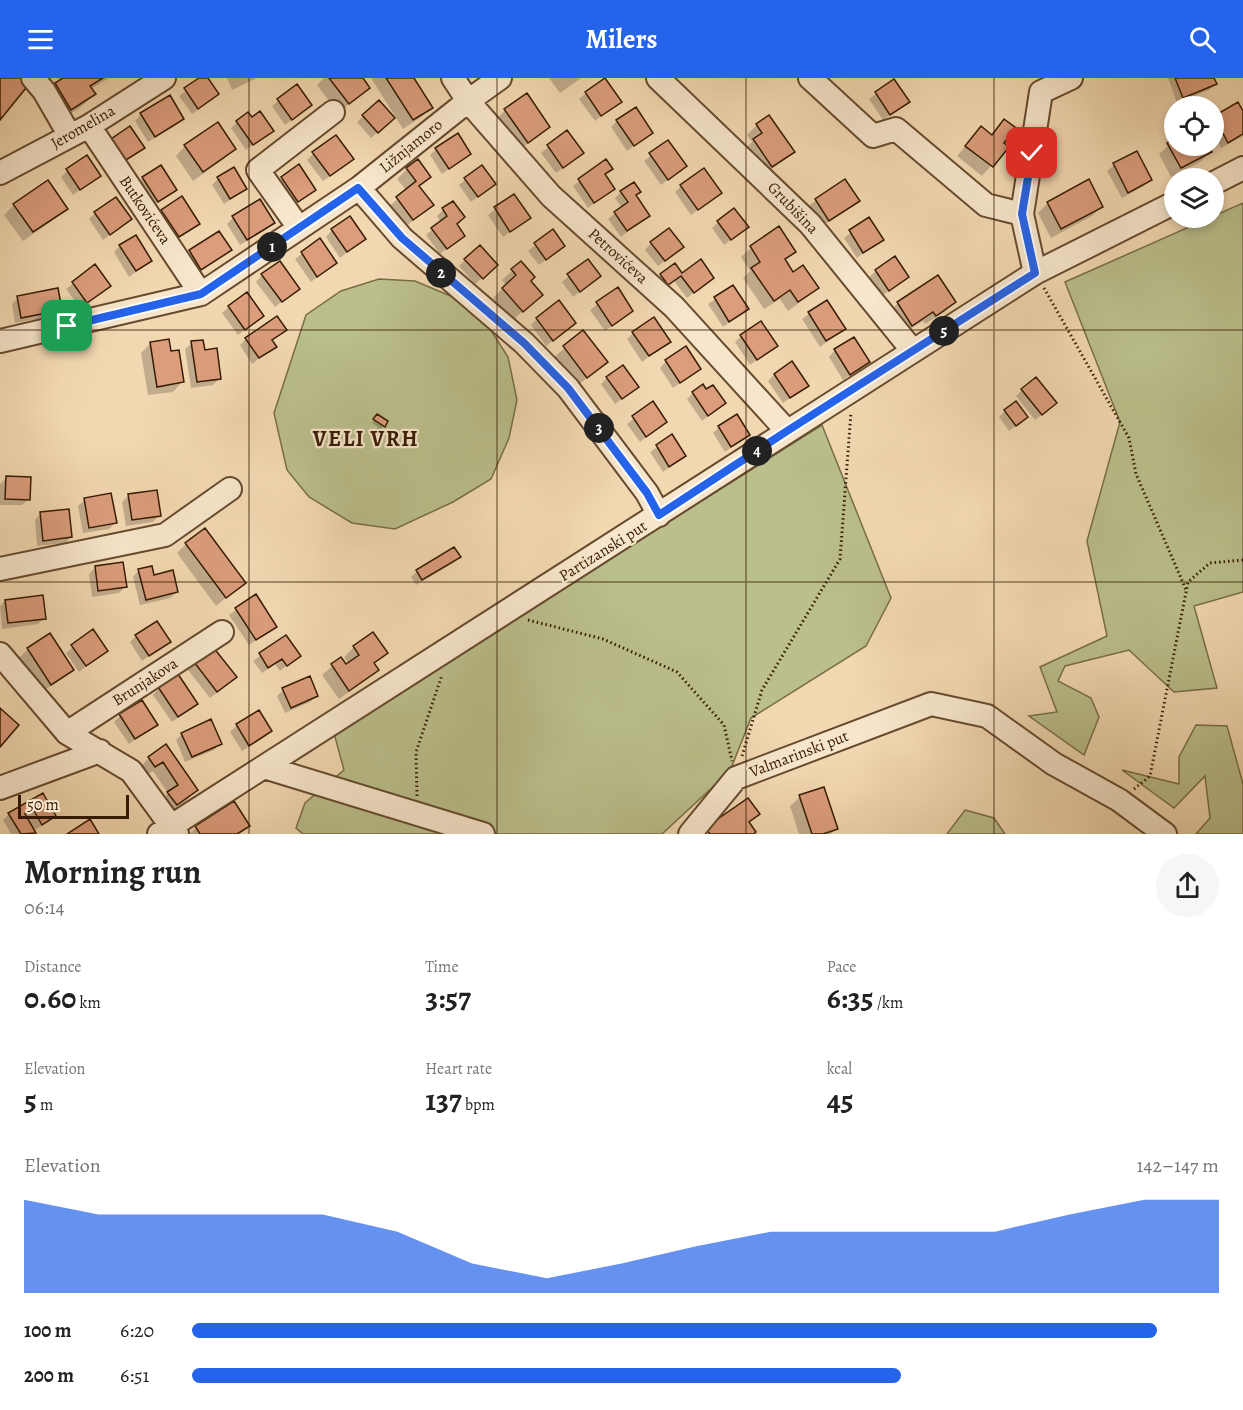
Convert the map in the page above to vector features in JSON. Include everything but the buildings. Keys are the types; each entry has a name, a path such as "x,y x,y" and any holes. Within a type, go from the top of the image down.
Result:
{"street":[{"name":"Butkovićeva","path":"33,78 80,131 201,294"},
{"name":"Jeromelina","path":"0,173 80,131 164,78"},
{"name":"Petrovićeva","path":"453,78 468,101 551,196 674,307 787,431"},
{"name":"Ližnjamoro","path":"201,294 358,188 468,101 501,78"},
{"name":"Grubišina","path":"658,78 810,224 913,351"},
{"path":"810,78 873,136 896,129 986,205 1022,214"},
{"path":"1035,273 1022,214 1040,85 1071,78"},
{"path":"299,228 258,170 333,112"},
{"path":"1224,178 1243,168"},
{"path":"358,188 402,238 524,343 568,388 647,493 659,515"},
{"name":"Partizanski put","path":"169,831 264,767 1035,273 1164,207"},
{"path":"0,341 201,294"},
{"path":"0,569 165,535 230,489"},
{"name":"Brunjakova","path":"67,733 222,632"},
{"path":"0,654 67,733 132,771 169,831"},
{"name":"Valmarinski put","path":"690,834 736,778 931,704 987,716 1054,764 1119,800"},
{"path":"0,788 100,751"},
{"path":"264,767 483,834"},
{"path":"1119,800 1166,834"}],"path":[{"path":"1035,273 1129,438 1136,474 1187,591"},
{"path":"736,778 762,690 840,559 852,390"},
{"path":"1119,800 1150,776 1188,582 1210,563 1243,560"},
{"path":"504,614 603,639 677,672 724,725 736,778"},
{"path":"417,813 416,752 451,648"}],"green space":[{"path":"1243,203 1243,592 1194,606 1217,688 1174,692 1129,650 1065,666 1058,681 1091,698 1099,717 1084,755 1029,716 1057,712 1040,667 1107,636 1087,541 1120,422 1065,282 1187,228 1224,228 1224,211"},
{"path":"379,279 415,281 460,300 485,321 508,357 517,400 509,438 491,479 453,502 395,529 352,523 309,497 287,470 274,413 306,315 341,291"},
{"path":"822,425 891,598 866,646 751,718 730,771 662,834 303,834 296,828 305,803 344,770 334,733"},
{"path":"1196,725 1227,726 1243,784 1243,834 1196,834 1210,818 1205,776 1174,808 1122,770 1179,784 1179,757"},
{"path":"965,810 994,818 1005,834 947,834"}],"district":[{"name":"VELI VRH","path":"366,439"}],"route":[{"path":"67,326 201,294 358,188 402,238 524,343 568,388 647,493 659,515 1035,273 1022,214 1032,153"}]}
